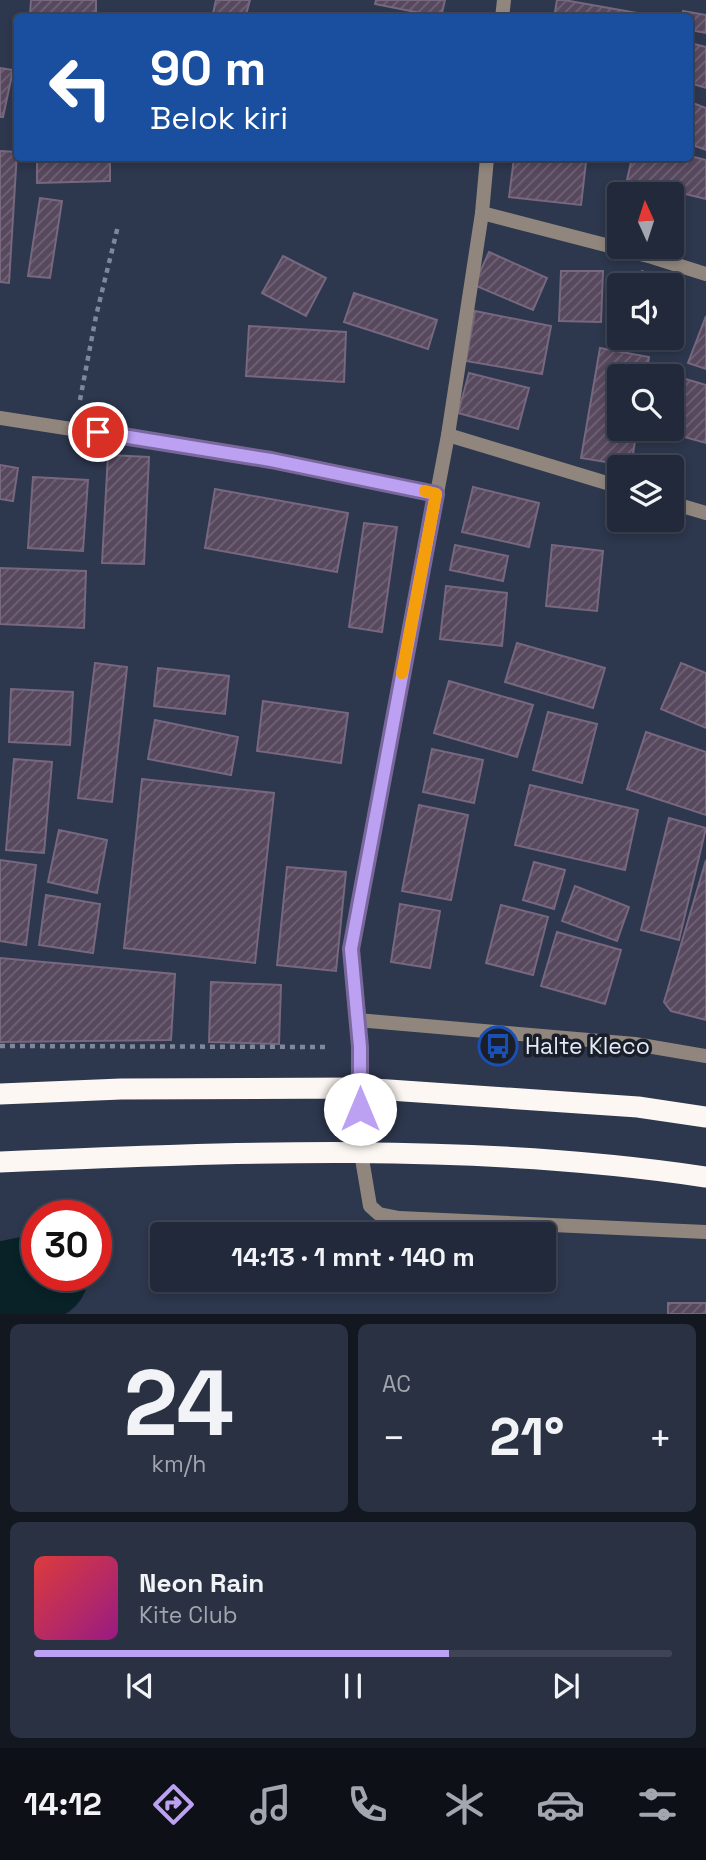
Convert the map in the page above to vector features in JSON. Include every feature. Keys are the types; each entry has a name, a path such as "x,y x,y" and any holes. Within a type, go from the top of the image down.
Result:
{"highway":[{"path":"0,1094 121,1089 360,1087 638,1107 706,1117"},
{"path":"0,1162 361,1153 460,1155 630,1166 706,1177"}],"street":[{"path":"487,161 482,213 448,435 351,949 357,1020 361,1153 370,1206 379,1214 398,1217 706,1232"},
{"path":"482,213 652,257 706,274"},
{"path":"0,418 271,460 436,494"},
{"path":"448,435 607,483"},
{"path":"684,507 706,513"},
{"path":"357,1020 635,1044 706,1055"}],"path":[{"path":"75,429 96,316 118,226"}],"building":[{"path":"31,0 96,0 96,14 30,14"},
{"path":"216,0 250,0 246,14 213,14"},
{"path":"376,0 445,0 442,14 426,14 375,4"},
{"path":"557,0 564,0 643,14 555,14"},
{"path":"683,11 706,15 706,33 693,31 693,14 683,14"},
{"path":"693,44 706,47 706,88 693,84"},
{"path":"0,68 13,70 3,117 0,117"},
{"path":"693,103 706,108 706,150 693,145"},
{"path":"0,151 14,152 14,161 16,161 9,283 0,282"},
{"path":"693,157 706,160 706,199 684,194 684,182 627,180 631,161 693,161"},
{"path":"37,161 110,161 110,181 37,183"},
{"path":"514,161 586,162 581,205 509,197"},
{"path":"40,198 62,201 50,278 28,276"},
{"path":"489,252 547,278 533,310 474,285"},
{"path":"283,256 326,278 306,316 262,293"},
{"path":"561,271 603,271 601,322 559,321"},
{"path":"354,293 437,320 428,349 344,322"},
{"path":"475,311 551,326 542,374 466,361"},
{"path":"706,316 706,369 688,363"},
{"path":"249,326 346,332 344,382 246,376"},
{"path":"600,348 649,357 648,364 607,364 607,441 635,441 633,455 607,455 607,462 581,458"},
{"path":"469,373 529,388 518,429 458,413"},
{"path":"684,378 706,385 706,443 684,437"},
{"path":"108,455 149,457 144,564 102,563"},
{"path":"0,465 18,468 13,501 0,499"},
{"path":"33,477 88,480 83,551 28,548"},
{"path":"473,487 539,503 529,547 462,532"},
{"path":"215,489 348,513 337,572 205,548"},
{"path":"364,523 397,527 382,632 349,627"},
{"path":"455,545 508,556 503,581 450,570"},
{"path":"552,545 603,551 597,611 546,606"},
{"path":"0,568 86,571 84,628 0,624"},
{"path":"446,586 507,593 502,646 440,639"},
{"path":"517,643 605,668 593,708 505,682"},
{"path":"95,663 127,667 112,802 78,798"},
{"path":"681,663 706,673 706,728 661,709"},
{"path":"158,668 229,676 225,714 154,706"},
{"path":"449,681 533,705 517,757 434,733"},
{"path":"11,689 73,692 70,745 9,742"},
{"path":"263,701 348,713 341,763 257,751"},
{"path":"548,712 597,724 582,783 533,770"},
{"path":"155,720 238,737 231,775 148,759"},
{"path":"646,732 706,752 706,815 627,789"},
{"path":"432,749 483,760 474,803 423,792"},
{"path":"14,759 52,762 44,853 6,850"},
{"path":"142,779 274,793 255,963 124,948"},
{"path":"530,785 638,810 625,870 515,845"},
{"path":"419,805 468,815 451,900 402,891"},
{"path":"669,818 706,828 679,940 641,930"},
{"path":"59,830 107,840 97,893 48,882"},
{"path":"0,860 36,865 26,945 0,941"},
{"path":"706,860 706,1020 671,1011 664,1002"},
{"path":"534,862 565,870 554,909 523,900"},
{"path":"287,867 346,872 336,971 277,965"},
{"path":"575,886 629,907 617,941 562,921"},
{"path":"46,895 100,904 93,953 39,945"},
{"path":"400,904 440,911 430,968 391,962"},
{"path":"501,905 548,917 533,975 486,963"},
{"path":"557,932 621,950 605,1004 541,986"},
{"path":"0,958 175,974 171,1040 0,1042"},
{"path":"211,982 281,985 279,1044 209,1042"},
{"path":"668,1303 706,1303 706,1314 668,1314"}],"waterway":[{"path":"0,1285 21,1281"}],"slow traffic":[{"path":"402,673 436,494 425,491"}],"place":[{"name":"Halte Kleco","path":"498,1046"}],"route":[{"path":"98,432 271,460 436,494 351,949 360,1047 360,1109"}]}
